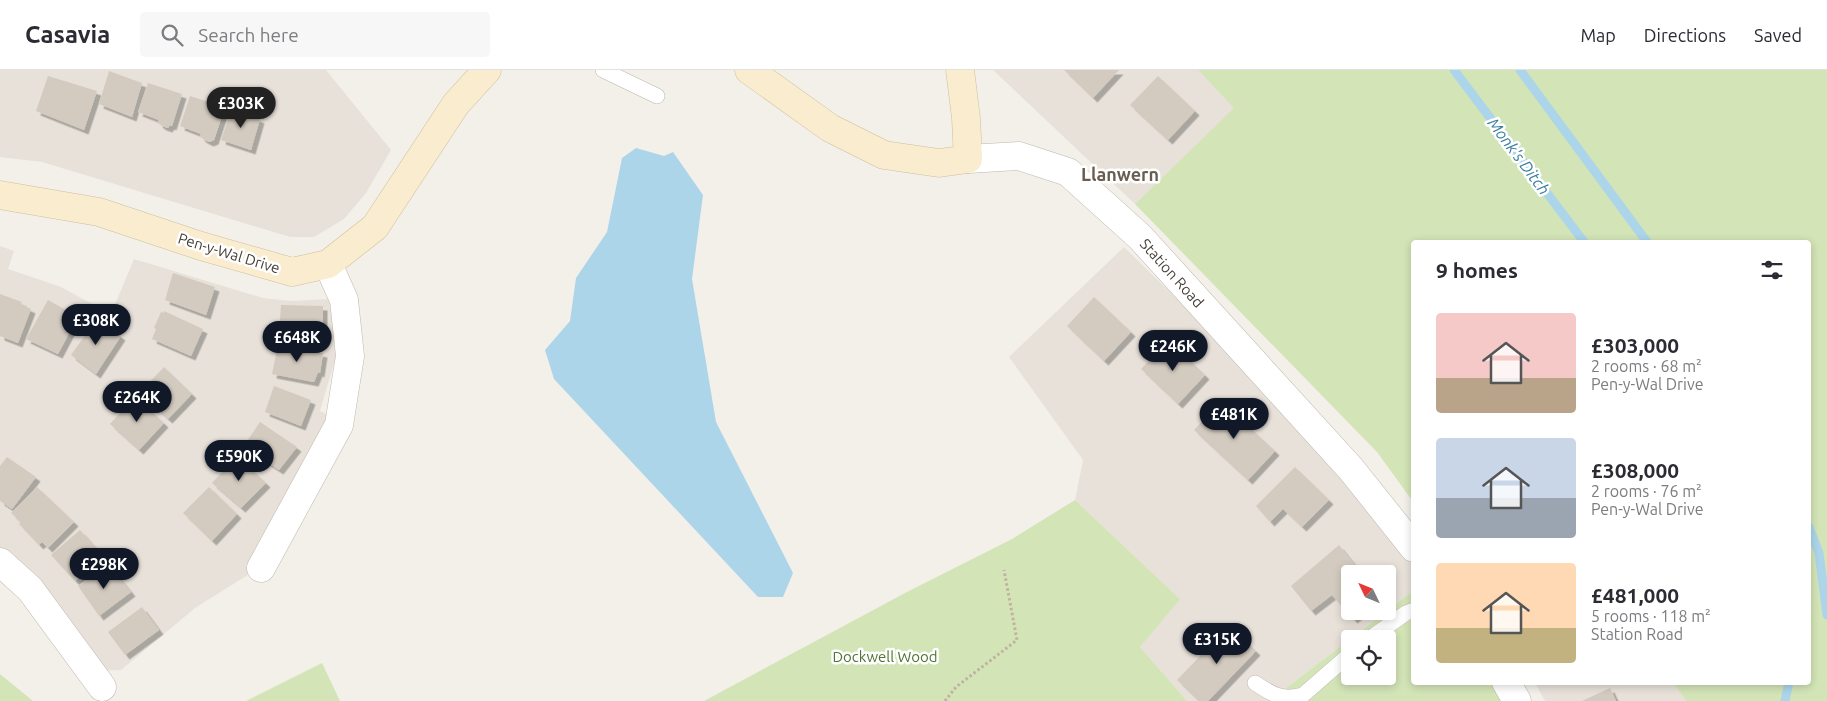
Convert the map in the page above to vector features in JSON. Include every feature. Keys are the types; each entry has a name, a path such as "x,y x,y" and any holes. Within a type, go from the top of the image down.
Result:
{"street":[{"name":"Pen-y-Wal Drive","path":"0,195 99,212 201,246 292,272 328,264 375,227 456,104 487,70"},
{"path":"749,70 830,128 884,156 939,164 968,159 966,118 960,70"},
{"name":"Station Road","path":"968,159 1019,156 1068,172 1140,238 1351,469 1411,544"},
{"path":"261,568 339,425 350,356 344,300 328,264"},
{"path":"0,562 30,589 102,687"},
{"path":"1508,685 1517,701"}],"lane":[{"path":"603,70 657,96"},
{"path":"1382,630 1411,611"},
{"path":"1255,683 1279,698 1295,699 1303,696 1341,662"}],"path":[{"path":"945,701 956,687 1017,640 1004,570"}],"shaded area":[{"path":"0,70 326,70 391,150 366,193 344,219 314,237 290,237 42,162 0,157"},
{"path":"993,70 1198,70 1235,108 1135,204"},
{"path":"0,246 14,251 8,269 61,287 111,314 134,259 263,298 291,301 331,299 337,321 335,360 320,411 343,422 251,573 195,608 121,670 83,671 25,601 0,577"},
{"path":"1124,247 1351,469 1411,544 1411,592 1396,604 1396,565 1341,565 1341,620 1374,620 1361,630 1341,630 1341,646 1269,701 1187,701 1140,647 1179,598 1075,500 1083,460 1009,357"},
{"path":"1536,685 1674,685 1686,701 1545,701"}],"green space":[{"path":"1198,70 1827,70 1827,701 1686,701 1674,685 1811,685 1811,240 1411,240 1411,499 1377,452 1135,204 1234,108"},
{"name":"Dockwell Wood","path":"1075,500 1180,599 1140,647 1187,701 704,701 905,593 1012,539"},
{"path":"1411,592 1411,685 1494,685 1502,701 1269,701 1341,646 1341,685 1396,685 1396,630 1362,630 1375,620 1396,620 1396,604"},
{"path":"322,663 340,701 246,701"},
{"path":"0,674 33,701 0,701"}],"water":[{"path":"636,148 664,156 673,152 703,195 692,279 716,422 793,573 783,597 758,597 554,379 545,350 570,321 576,278 607,232 622,158"}],"building":[{"path":"1064,70 1119,70 1093,98"},
{"path":"109,71 142,83 132,117 99,104"},
{"path":"48,76 97,91 84,130 36,111"},
{"path":"1158,76 1195,111 1168,140 1130,105"},
{"path":"148,83 182,94 172,126 170,125 168,128 158,123 159,120 138,112"},
{"path":"190,96 225,107 214,140 209,142 200,136 201,134 180,126"},
{"path":"232,108 260,119 251,150 221,140"},
{"path":"173,273 215,287 206,315 165,300"},
{"path":"0,294 22,302 21,304 31,309 18,343 0,336"},
{"path":"1094,297 1131,332 1104,361 1067,326"},
{"path":"48,300 66,310 65,314 76,320 58,354 26,339"},
{"path":"281,305 323,306 323,336 279,335"},
{"path":"164,311 203,329 191,356 152,339 156,329 154,328 161,312 164,313"},
{"path":"97,319 121,336 96,374 71,355"},
{"path":"1168,340 1205,375 1178,404 1141,369"},
{"path":"278,345 323,353 320,373 318,372 314,382 272,374"},
{"path":"164,367 192,394 168,419 139,393"},
{"path":"274,386 311,400 301,426 265,412"},
{"path":"135,397 164,423 139,450 110,424"},
{"path":"1221,401 1275,451 1248,480 1194,430"},
{"path":"260,422 297,447 279,470 243,447"},
{"path":"237,456 266,483 241,508 212,483"},
{"path":"7,457 36,477 12,509 0,501 0,466"},
{"path":"1295,467 1329,500 1302,527 1283,509 1270,522 1256,506"},
{"path":"37,487 74,522 48,548 42,542 39,545 19,524 21,522 11,513"},
{"path":"209,487 237,514 212,541 183,513"},
{"path":"80,530 104,557 75,581 51,555"},
{"path":"1339,545 1355,565 1341,565 1341,605 1332,595 1311,611 1291,586"},
{"path":"108,564 131,592 99,616 78,586"},
{"path":"142,607 159,630 125,655 108,632"},
{"path":"1229,626 1256,651 1208,701 1199,701 1177,680"},
{"path":"1610,688 1616,701 1582,701"}],"waterway":[{"name":"Monk's Ditch","path":"1454,70 1582,240"},
{"path":"1520,70 1646,240"},
{"path":"1811,532 1819,553 1827,615"},
{"name":"Monk's Ditch","path":"1785,701 1788,685"}],"district":[{"name":"Llanwern","path":"1120,174"}]}
